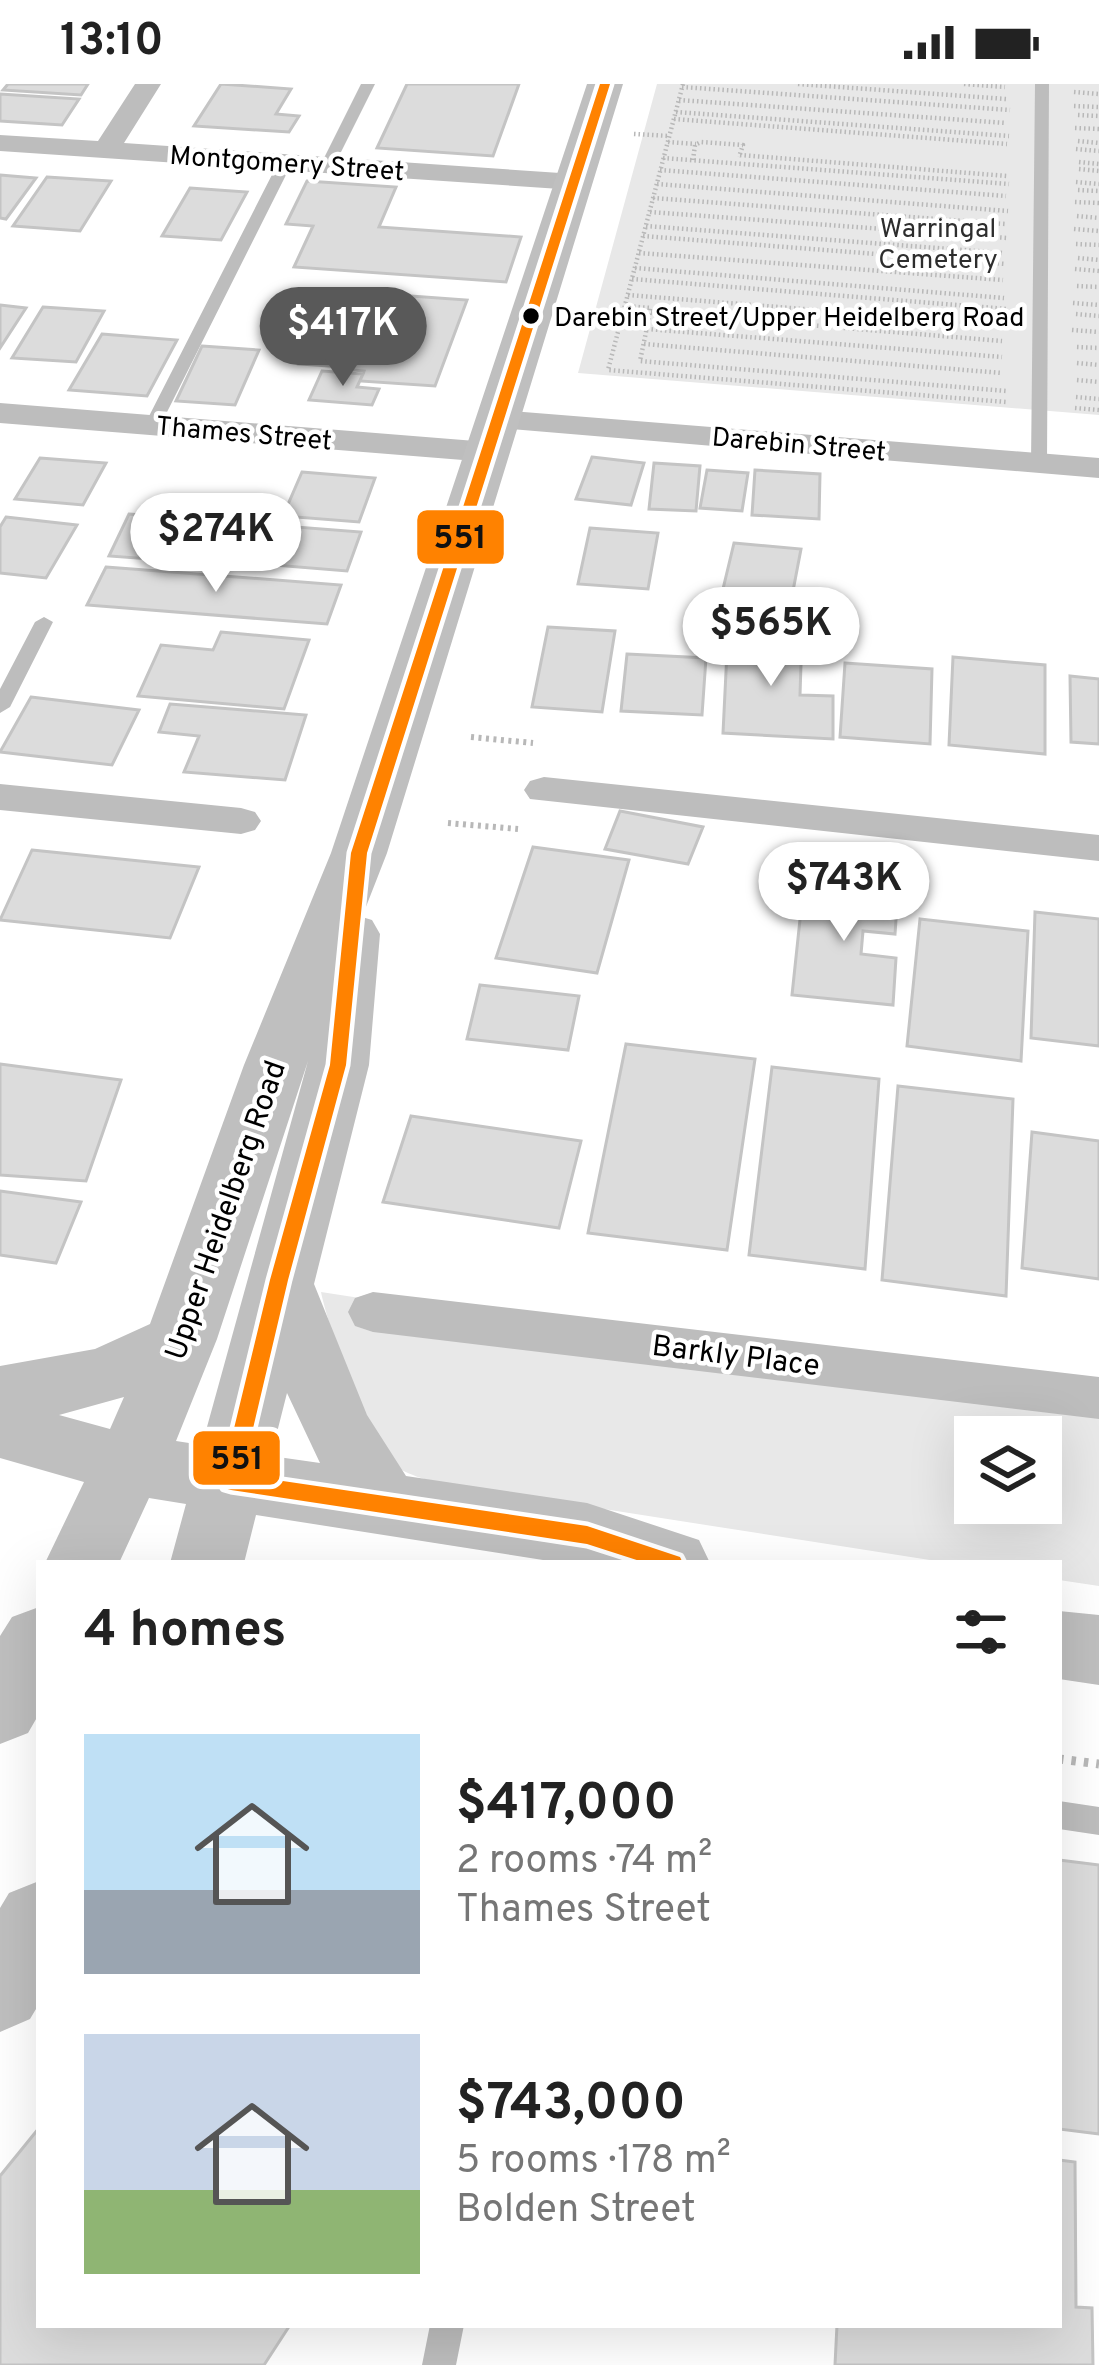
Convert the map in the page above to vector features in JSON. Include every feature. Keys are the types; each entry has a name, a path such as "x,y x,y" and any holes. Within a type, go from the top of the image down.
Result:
{"main road":[{"name":"Upper Heidelberg Road","path":"84,1560 131,1467 182,1339 275,1065 359,853 605,84"},
{"name":"Upper Heidelberg Road","path":"225,1537 279,1280 338,1065 359,853"},
{"path":"279,1280 333,1424 386,1506"},
{"path":"0,1395 91,1381 147,1360 182,1339"},
{"path":"0,1428 131,1467 225,1537 386,1506 587,1535 664,1560"},
{"path":"0,1708 36,1646"},
{"path":"1062,1646 1099,1650"},
{"path":"0,1990 36,1927"}],"street":[{"path":"106,150 148,84"},
{"name":"Montgomery Street","path":"0,143 575,182"},
{"name":"Thames Street","path":"0,413 152,426 493,436"},
{"name":"Darebin Street","path":"493,436 1099,468"},
{"path":"544,790 1099,848"},
{"path":"0,797 241,820"},
{"name":"Barkly Place","path":"374,1312 1099,1398"}],"lane":[{"path":"327,166 368,84"},
{"path":"1040,463 1042,118"},
{"path":"152,426 285,163"},
{"path":"0,707 44,622"},
{"path":"1062,1814 1099,1820"},
{"path":"440,2365 446,2328"}],"path":[{"path":"798,84 1099,129"},
{"path":"1099,147 1042,118 682,86 608,370 1099,271"},
{"path":"679,100 1042,118 1099,107"},
{"path":"675,115 1099,116"},
{"path":"668,142 743,145 738,159"},
{"path":"693,160 698,144"},
{"path":"663,158 738,159 1041,286 1099,316"},
{"path":"660,170 1099,305"},
{"path":"657,184 1041,286 1099,365"},
{"path":"653,198 1041,286 1099,382"},
{"path":"650,212 1041,286"},
{"path":"644,344 1041,286 1099,218"},
{"path":"646,226 1041,286"},
{"path":"643,236 1041,286"},
{"path":"639,253 1041,286"},
{"path":"625,306 651,308 640,362 1041,286 1099,260"},
{"path":"635,268 1041,286"},
{"path":"632,279 1099,287"},
{"path":"628,295 1041,286"},
{"path":"650,312 1041,286"},
{"path":"647,329 1041,286"},
{"path":"1041,286 1099,399"},
{"path":"1041,286 1099,410"},
{"path":"471,737 533,743"},
{"path":"448,823 518,830"},
{"path":"1062,1760 1099,1764"}],"green space":[{"name":"Warringal Cemetery","path":"657,84 1099,84 1099,415 578,373"},
{"path":"321,1292 1099,1412 1099,1586 1062,1580 1062,1560 930,1560 450,1485 394,1465 370,1430"}],"building":[{"path":"8,84 88,84 81,95 3,90"},
{"path":"221,84 291,89 276,114 299,116 289,132 194,126"},
{"path":"407,84 519,84 493,156 377,148"},
{"path":"0,94 79,99 62,125 0,121"},
{"path":"0,175 36,178 6,219 0,218"},
{"path":"47,177 111,181 80,231 13,226"},
{"path":"307,181 396,187 379,227 521,237 506,282 294,267 313,226 286,224"},
{"path":"190,188 247,192 221,240 162,236"},
{"path":"397,295 467,300 435,386 360,381 364,371 341,369 370,302 393,304"},
{"path":"333,304 368,306 342,367 299,364"},
{"path":"0,305 26,308 0,348"},
{"path":"43,307 104,311 76,362 12,358"},
{"path":"102,334 177,340 147,396 69,390"},
{"path":"202,346 259,350 235,405 176,401"},
{"path":"322,371 363,374 357,387 379,389 372,405 309,400"},
{"path":"592,457 644,463 631,505 576,499"},
{"path":"40,458 106,463 83,505 15,499"},
{"path":"654,463 700,466 696,511 649,509"},
{"path":"707,470 748,473 742,511 700,508"},
{"path":"755,470 820,474 819,519 752,515"},
{"path":"302,472 375,478 359,522 283,516"},
{"path":"129,514 361,532 347,571 261,564 266,550 198,545 191,562 109,556"},
{"path":"6,517 77,525 46,578 0,573 0,527"},
{"path":"590,528 658,533 648,589 578,584"},
{"path":"734,543 801,549 792,596 723,589"},
{"path":"106,567 341,585 327,624 87,605"},
{"path":"548,627 615,631 602,712 532,707"},
{"path":"728,631 802,634 800,695 833,696 833,739 723,733"},
{"path":"221,632 309,640 284,709 138,696 161,645 213,650"},
{"path":"627,654 706,658 702,715 621,711"},
{"path":"953,657 1045,665 1045,754 949,745"},
{"path":"845,663 932,669 930,744 840,737"},
{"path":"1070,676 1099,679 1099,744 1071,742"},
{"path":"31,697 139,710 112,765 0,752"},
{"path":"170,704 306,715 285,780 184,772 199,736 159,732"},
{"path":"620,811 703,827 688,864 605,849"},
{"path":"533,847 629,860 597,973 496,958"},
{"path":"32,850 199,867 170,938 0,920"},
{"path":"804,882 898,891 895,934 863,931 861,954 896,958 893,1005 792,995"},
{"path":"1035,912 1099,919 1099,1046 1031,1038"},
{"path":"920,919 1028,931 1021,1061 907,1046"},
{"path":"480,985 579,996 568,1050 467,1039"},
{"path":"626,1044 755,1059 727,1250 588,1233"},
{"path":"0,1064 121,1080 86,1181 0,1175"},
{"path":"772,1067 879,1079 865,1269 749,1255"},
{"path":"898,1086 1013,1099 1006,1296 882,1280"},
{"path":"411,1116 581,1141 559,1228 383,1202"},
{"path":"1032,1132 1099,1141 1099,1279 1022,1268"},
{"path":"0,1191 81,1202 56,1263 0,1255"},
{"path":"1062,1860 1099,1865 1099,2134 1062,2129"},
{"path":"36,2132 36,2328 288,2328 264,2365 0,2365 0,2176"},
{"path":"1062,2160 1075,2162 1076,2307 1092,2308 1093,2365 835,2365 837,2328 1062,2328"}],"transit line":[{"name":"551","path":"605,84 359,853 338,1065 279,1280 231,1482 587,1535 664,1560"}],"place":[{"name":"Darebin Street/Upper Heidelberg Road","path":"531,316"}]}
